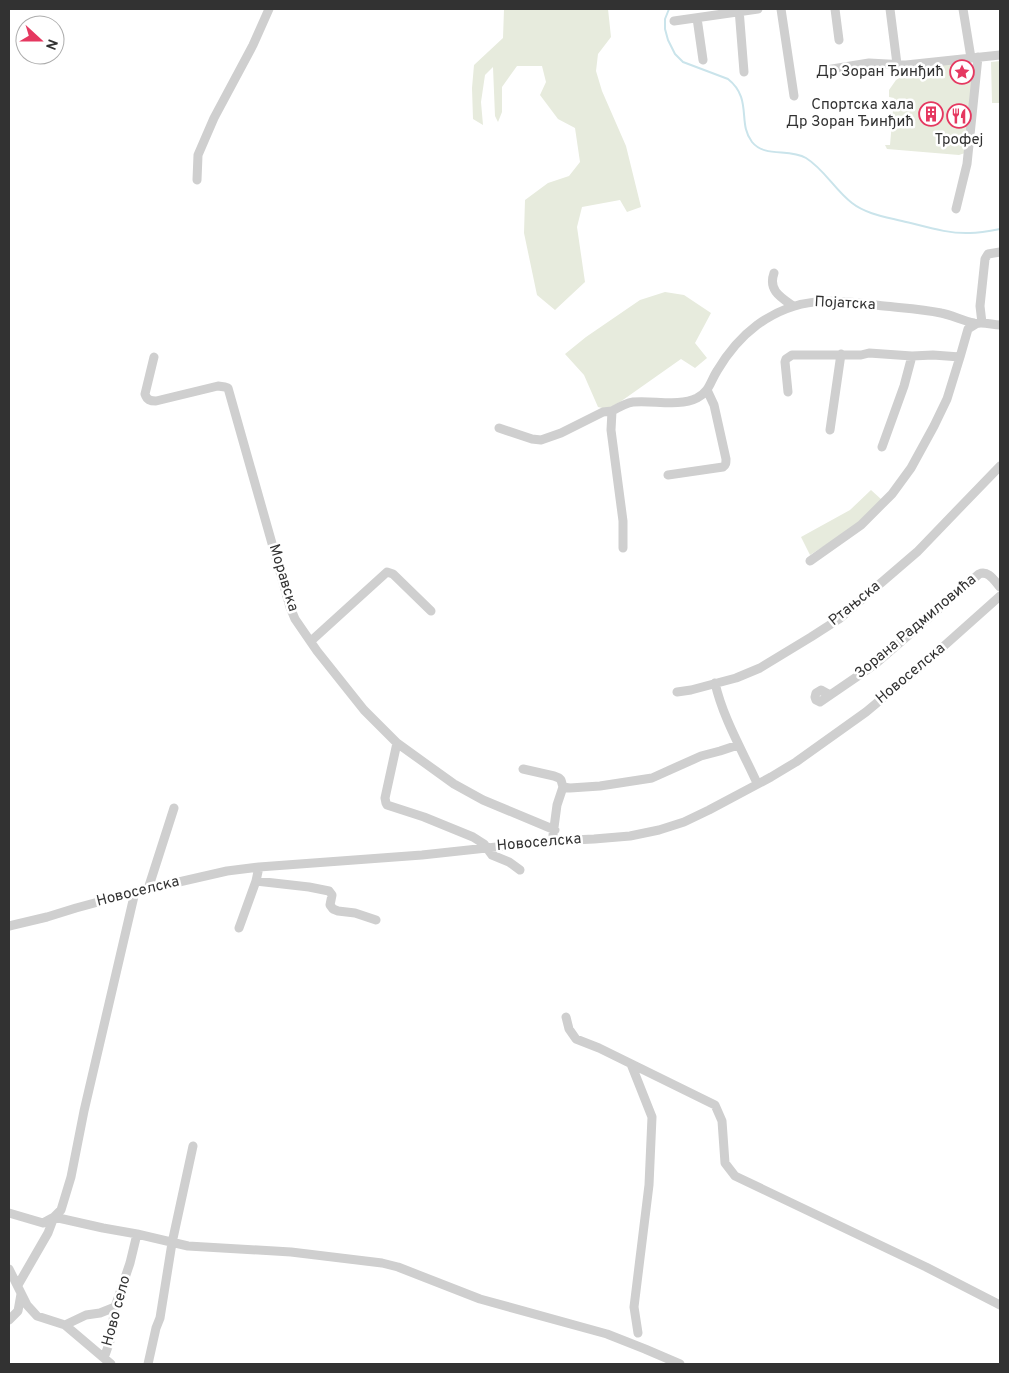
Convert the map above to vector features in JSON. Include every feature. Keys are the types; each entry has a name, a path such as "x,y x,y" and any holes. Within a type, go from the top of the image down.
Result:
{"street":[{"path":"197,180 198,155 214,118 270,9"},
{"path":"674,21 739,10 758,9"},
{"path":"781,9 794,96"},
{"path":"835,9 839,40"},
{"path":"890,9 897,64"},
{"path":"956,209 967,164 974,57 963,9"},
{"path":"739,10 744,72"},
{"path":"697,18 703,60"},
{"path":"826,70 869,63 906,65 1000,56"},
{"path":"810,561 861,525 897,488 911,468 947,399 968,329 979,323 983,270 986,256 1000,252"},
{"path":"774,273 772,279 773,288 793,306"},
{"name":"Појатска","path":"707,390 716,371 738,343 759,324 793,306 808,302 844,301 942,313 979,323 1000,325"},
{"path":"788,392 785,362 788,356 798,354 861,355 869,353 960,357"},
{"path":"830,430 841,354"},
{"path":"882,447 904,386 912,356"},
{"name":"Моравска","path":"154,357 145,394 150,401 218,386 228,388 295,619 364,710 397,743 454,784 483,800 554,830"},
{"path":"499,428 532,439 541,440 603,412 612,411 631,402 660,403 685,401 696,399 707,390 714,405 726,462 723,468 668,475"},
{"path":"612,411 611,430 623,522 623,548"},
{"name":"Ртањска","path":"677,692 692,690 736,678 760,668 839,618 917,552 1000,466"},
{"path":"310,641 387,572 393,574 431,611"},
{"name":"Зорана Радмиловића","path":"830,695 874,665 979,574 987,573 1000,586"},
{"name":"Новоселска","path":"9,926 227,870 488,848 552,840 630,836 684,822 796,762 866,712 933,656 1000,596"},
{"path":"715,683 719,700 757,783"},
{"path":"397,743 386,792 386,803 473,837 488,848 492,855 509,862 520,870"},
{"path":"563,787 600,786 652,778 701,756 738,744"},
{"path":"523,769 561,780 563,787 552,840"},
{"path":"148,889 174,808"},
{"path":"239,928 256,881 259,867"},
{"path":"256,881 329,891 332,894 331,906 336,910 355,913 376,920"},
{"path":"9,1213 43,1223 54,1217 61,1210 71,1177 86,1102 136,892"},
{"path":"566,1017 568,1029 576,1039 599,1048 715,1105 722,1121 725,1163 735,1176 926,1267 1000,1305"},
{"path":"631,1064 652,1117 649,1185 634,1307 638,1333"},
{"path":"148,1364 160,1318 172,1243 193,1146"},
{"path":"54,1217 188,1246 290,1252 382,1263 398,1267 480,1298 607,1334 646,1348 680,1364"},
{"path":"18,1285 48,1233 54,1217"},
{"name":"Ново село","path":"108,1361 115,1307 130,1263 137,1234"},
{"name":"Ново село","path":"9,1269 27,1305 37,1316 65,1325 108,1361"},
{"path":"9,1320 18,1311 21,1294"},
{"path":"65,1325 86,1315 100,1313 115,1307"}],"shaded area":[{"path":"504,9 608,9 611,37 598,54 596,71 602,91 626,146 641,207 627,212 620,200 582,207 577,227 585,282 555,310 537,295 524,233 525,200 548,183 569,176 580,162 575,128 558,119 540,95 546,82 542,66 517,66 502,87 502,112 498,122 495,116 493,67 485,75 481,102 483,125 473,119 472,88 474,65 503,38"},
{"path":"1000,61 1000,103 992,103 991,62"},
{"path":"969,62 974,68 965,153 959,155 887,149 885,145 890,145 894,98 889,97 889,90 896,80 920,66"},
{"path":"665,292 684,295 711,313 695,343 707,358 695,368 681,359 620,402 607,409 598,407 584,375 565,354 586,337 640,300"},
{"path":"871,490 882,500 860,523 810,555 801,537 850,510"}],"waterway":[{"path":"669,9 665,19 665,29 675,54 683,62 728,79 736,87 743,103 745,127 752,142 757,147 806,158 846,198 858,207 870,212 944,231 978,233 1000,229"}],"place":[{"name":"Др Зоран Ђинђић","path":"962,72"},
{"name":"Спортска хала Др Зоран Ђинђић","path":"931,114"},
{"name":"Трофеј","path":"959,116"}]}
